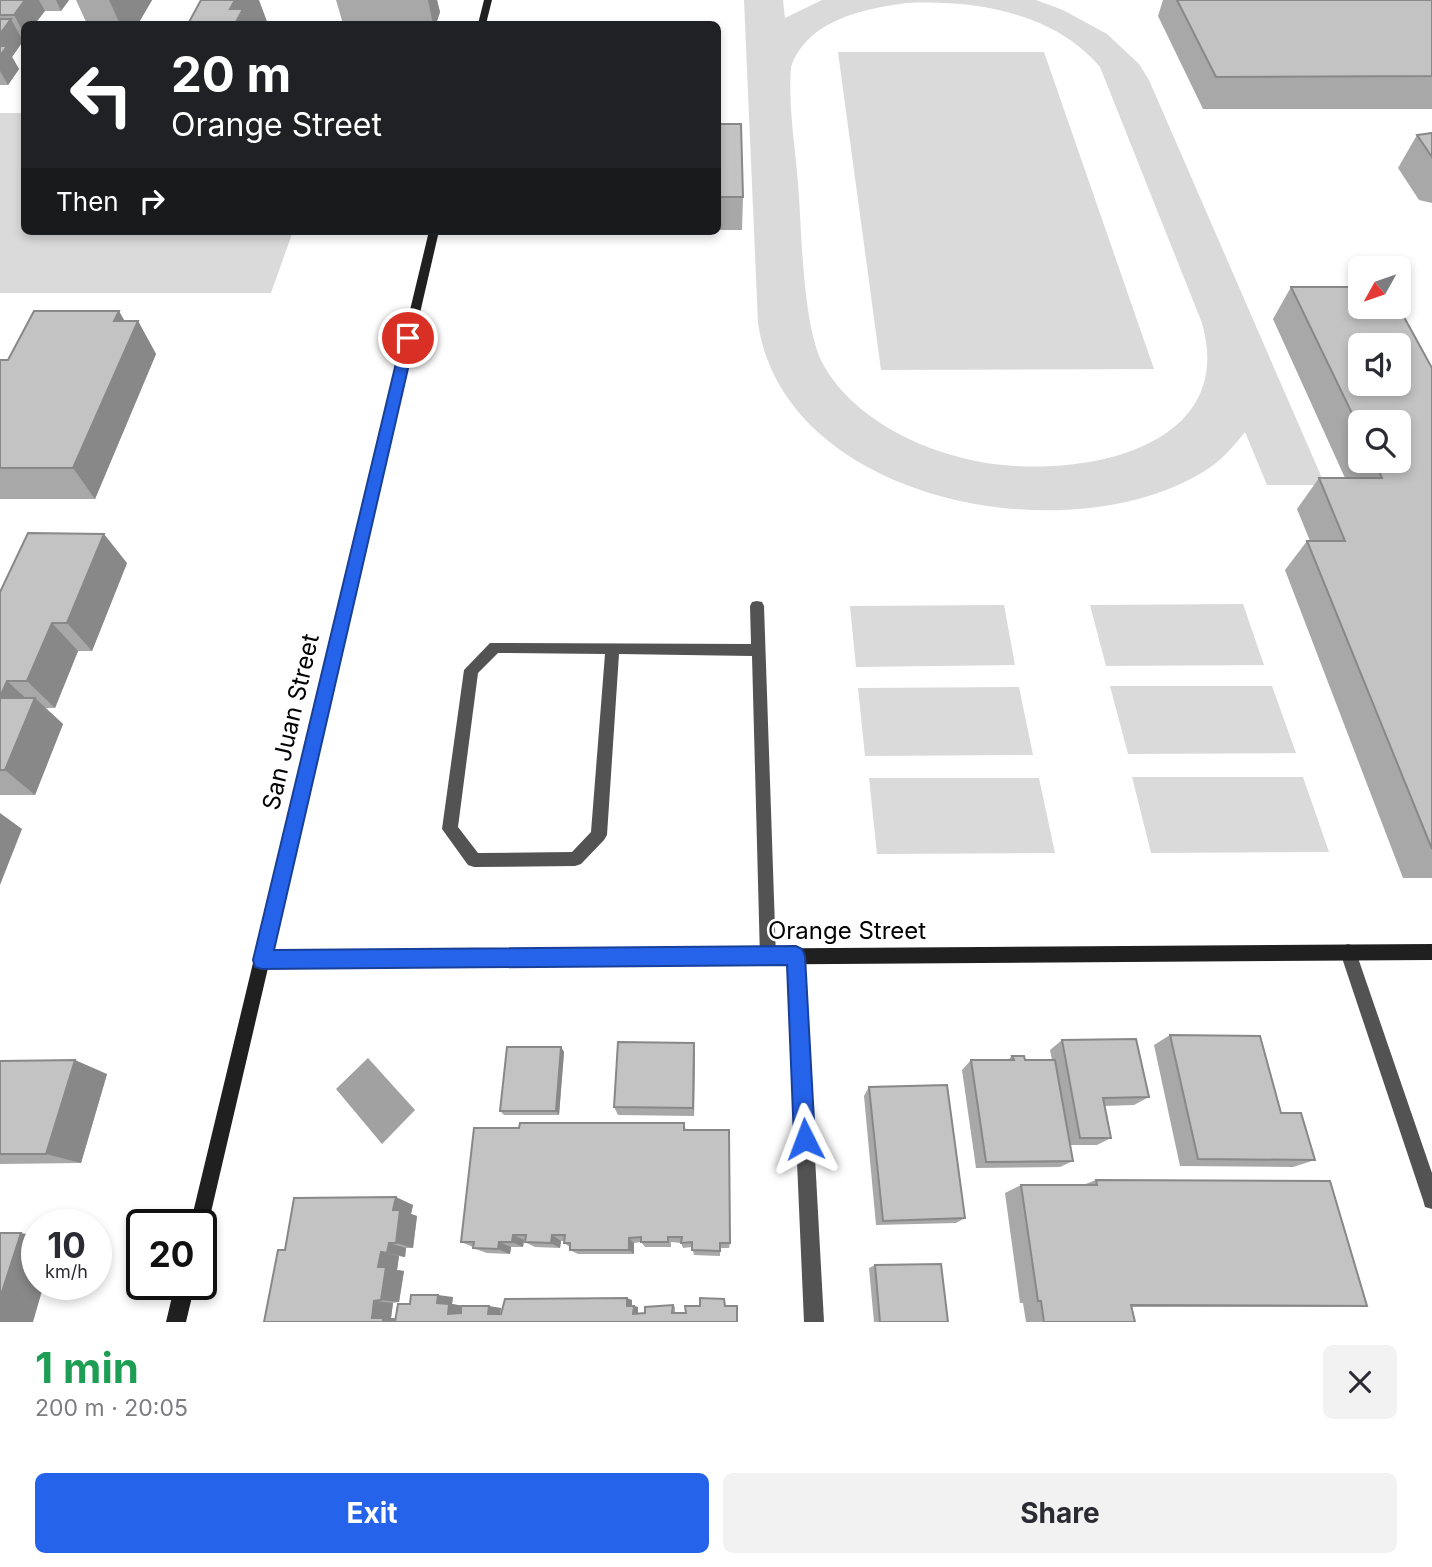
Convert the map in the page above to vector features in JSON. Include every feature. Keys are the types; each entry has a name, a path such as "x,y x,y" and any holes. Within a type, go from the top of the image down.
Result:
{"main road":[{"path":"483,21 488,0"},
{"name":"San Juan Street","path":"203,1209 433,235"},
{"name":"Orange Street","path":"262,960 1432,952"},
{"path":"176,1322 181,1300"}],"street":[{"path":"757,606 768,957"},
{"path":"612,648 599,835 575,859 474,860 450,829 471,670 495,648 612,648 758,650"},
{"path":"1348,953 1432,1200"},
{"path":"796,956 814,1322"}],"shaded area":[{"path":"744,0 783,0 785,18 822,0 1036,0 1063,10 1107,34 1139,64 1149,80 1325,485 1267,485 1245,432 1226,454 1203,472 1146,497 1080,509 1010,509 940,496 875,471 820,433 779,384 758,323","holes":["907,3 986,7 1036,22 1060,33 1081,48 1100,67 1202,323 1207,368 1195,403 1170,430 1136,449 1095,461 1052,466 1009,466 950,455 908,438 869,415 851,401 824,366 811,328 804,278 791,110 791,67 810,38 838,20 872,9"]},
{"path":"838,52 1044,52 1154,369 881,370"},
{"path":"0,113 21,113 21,235 292,235 271,293 0,293"},
{"path":"1243,604 1264,665 1106,666 1090,605"},
{"path":"1004,605 1015,665 856,667 850,606"},
{"path":"1110,686 1272,686 1296,753 1128,754"},
{"path":"1019,687 1033,755 865,756 858,688"},
{"path":"1132,777 1303,777 1329,852 1151,853"},
{"path":"869,778 1039,778 1055,853 877,854"},
{"path":"368,1058 415,1110 382,1144 336,1089"}],"building":[{"path":"0,0 25,0 14,15 0,15"},
{"path":"201,0 235,0 230,9 243,9 237,21 190,21"},
{"path":"1177,0 1432,0 1432,76 1216,77"},
{"path":"0,19 11,19 0,34"},
{"path":"0,46 7,46 0,56"},
{"path":"721,124 741,124 743,197 721,197"},
{"path":"1432,133 1432,157 1417,135"},
{"path":"1291,287 1348,287 1348,319 1405,319 1432,368 1432,849 1307,541 1345,541 1319,478 1382,478 1380,473 1411,473 1411,410 1350,410"},
{"path":"34,311 119,311 114,321 138,321 73,468 0,468 0,360 8,360"},
{"path":"28,533 104,534 67,623 52,623 27,681 7,681 0,697 0,592"},
{"path":"0,698 35,698 5,770 0,770"},
{"path":"1170,1035 1260,1036 1281,1113 1301,1113 1315,1160 1198,1159"},
{"path":"1136,1039 1149,1097 1103,1098 1111,1138 1080,1138 1062,1040"},
{"path":"618,1042 694,1043 693,1108 614,1107"},
{"path":"507,1047 561,1047 556,1111 500,1111"},
{"path":"1012,1056 1024,1056 1025,1060 1055,1060 1073,1161 986,1162 971,1060 1014,1060"},
{"path":"75,1060 46,1154 0,1154 0,1061"},
{"path":"947,1085 965,1218 883,1221 869,1087"},
{"path":"520,1123 684,1123 684,1130 729,1130 730,1243 720,1243 720,1251 692,1250 692,1242 681,1243 682,1237 668,1237 668,1242 641,1242 641,1237 629,1238 629,1250 570,1250 570,1243 564,1243 565,1235 552,1235 551,1243 525,1242 526,1235 513,1235 512,1242 499,1242 498,1249 473,1248 474,1242 461,1242 474,1128 519,1128"},
{"path":"1096,1180 1330,1181 1367,1306 1131,1305 1135,1322 1044,1322 1041,1301 1038,1301 1021,1185 1097,1185"},
{"path":"396,1197 393,1210 400,1210 396,1243 389,1243 387,1253 381,1252 378,1267 386,1267 381,1300 374,1301 372,1318 383,1318 383,1322 264,1322 278,1250 285,1250 294,1198"},
{"path":"0,1233 21,1233 0,1298"},
{"path":"941,1264 948,1322 880,1322 875,1265"},
{"path":"411,1295 438,1295 437,1303 449,1304 448,1314 461,1313 461,1306 489,1306 488,1314 501,1314 505,1299 627,1298 627,1306 634,1306 633,1314 645,1313 645,1307 673,1305 672,1313 686,1313 685,1306 700,1306 700,1298 724,1299 725,1306 737,1306 737,1322 395,1322 398,1304 410,1304"}],"route":[{"path":"408,338 262,960 796,956 805,1139"}]}
